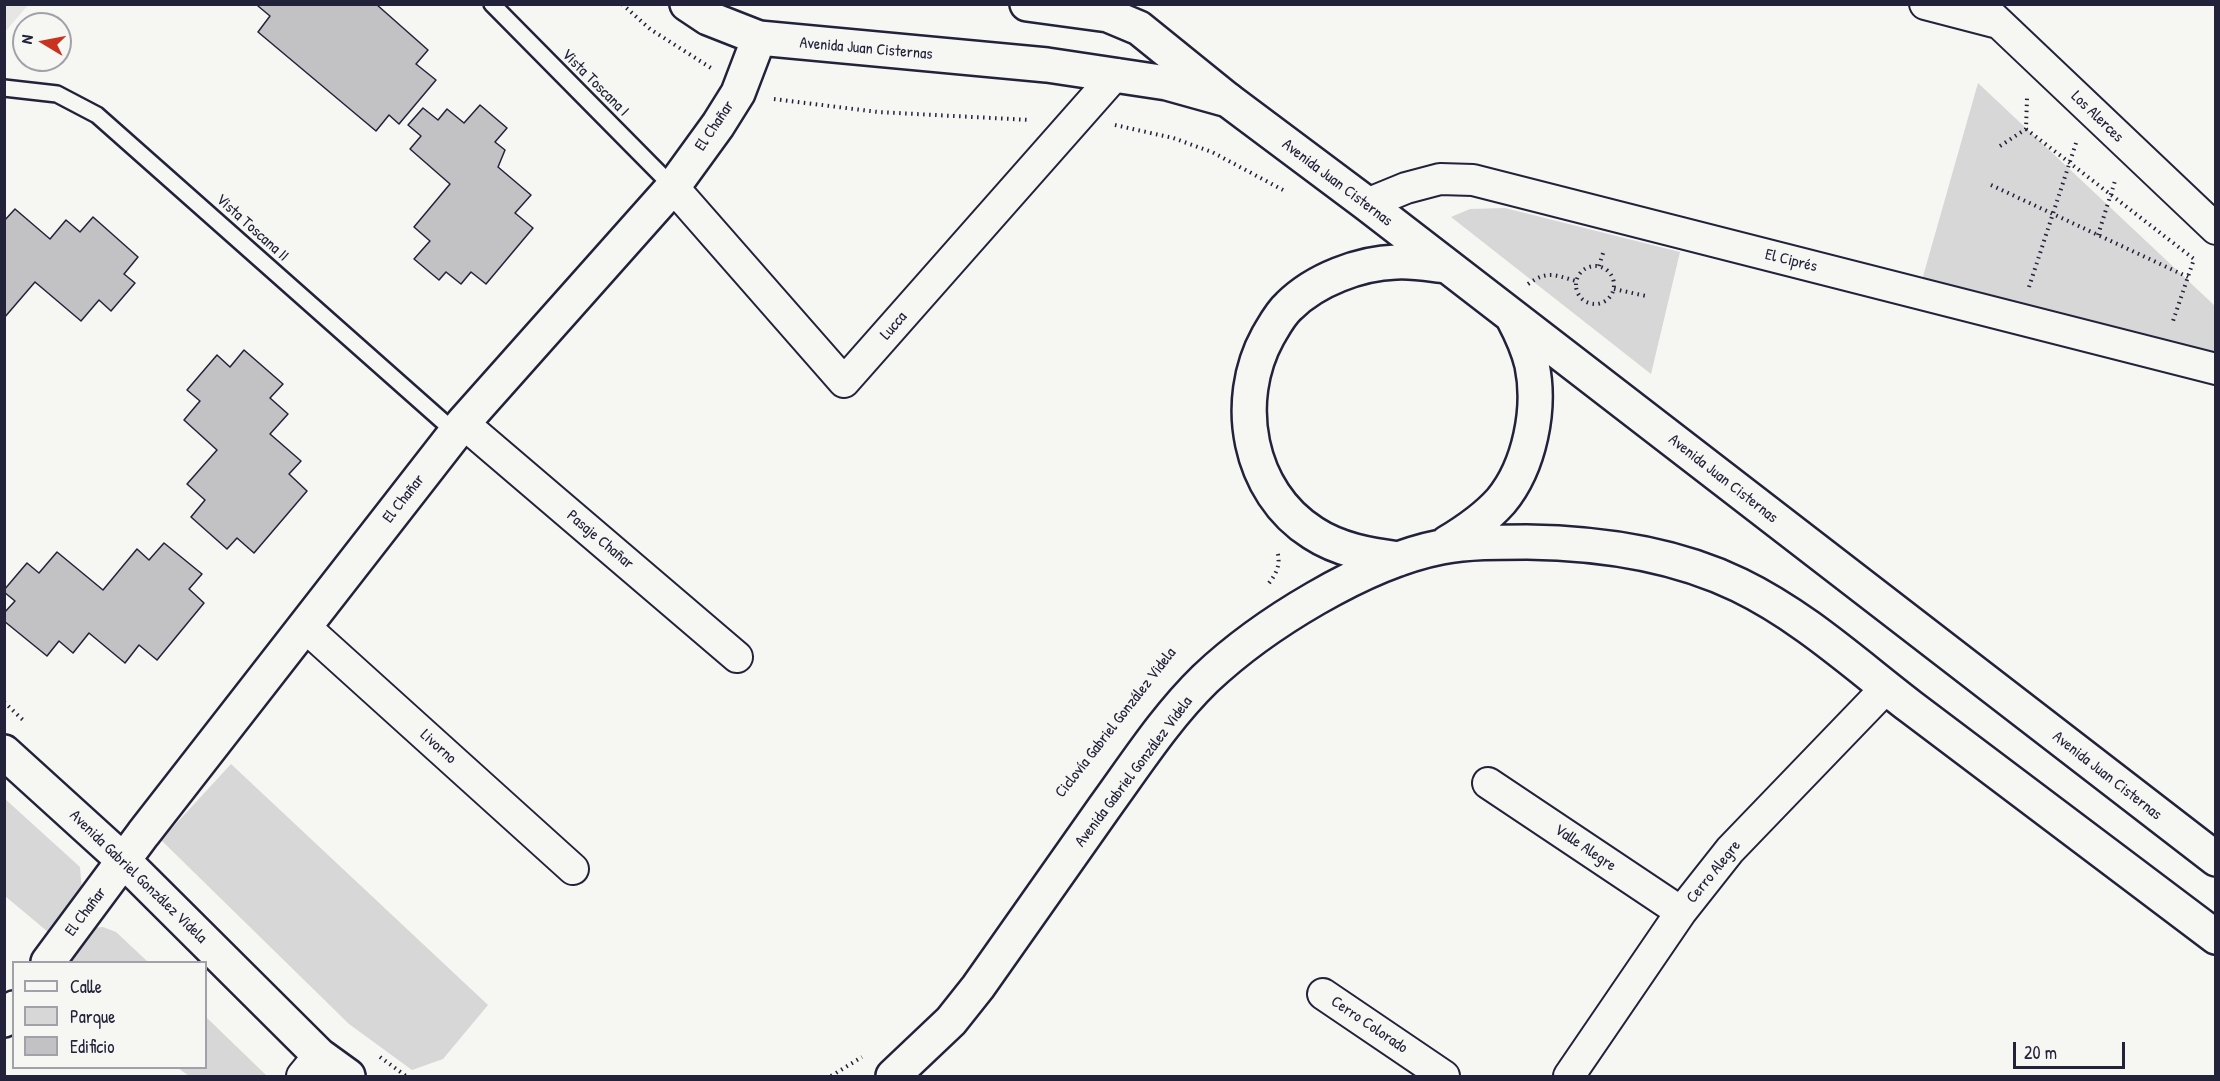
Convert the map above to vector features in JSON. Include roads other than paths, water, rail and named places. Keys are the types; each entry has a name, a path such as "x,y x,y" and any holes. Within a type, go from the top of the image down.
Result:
{"main road":[{"name":"Avenida Juan Cisternas","path":"687,4 708,18 759,38 1047,64 1167,83 1228,100"},
{"name":"Avenida Juan Cisternas","path":"1027,4 1113,10 2216,859"},
{"name":"El Chañar","path":"49,961 304,626 460,428 673,187 738,93 759,38"},
{"path":"1399,560 1361,553 1331,543 1300,524 1273,496 1255,456 1250,434 1252,377 1262,348 1288,306 1317,286 1338,274 1368,266 1395,262 1446,266"},
{"path":"1441,547 1481,521 1502,500 1524,456 1530,436 1535,394 1532,366 1524,339 1512,316"},
{"path":"1441,547 1491,542 1549,543 1611,548 1654,555 1695,567 1741,586 1794,617 2216,937"},
{"name":"Avenida Gabriel González Videla","path":"893,1077 951,1021 978,987 1133,768 1194,691 1231,658 1294,611 1343,584 1399,560 1441,547"},
{"name":"Avenida Gabriel González Videla","path":"4,752 124,861 311,1066 348,1077"}],"street":[{"path":"1925,4 1989,14"},
{"name":"Los Alerces","path":"1989,14 2216,229"},
{"name":"Lucca","path":"673,187 844,382 1116,74"},
{"name":"El Ciprés","path":"1367,204 1406,188 1440,179 1473,180 2216,369"},
{"name":"Pasaje Chañar","path":"460,428 737,657"},
{"name":"Livorno","path":"304,626 573,869"},
{"name":"Cerro Alegre","path":"1569,1077 1681,912 1730,850 1886,688"},
{"name":"Valle Alegre","path":"1488,783 1681,912"},
{"name":"Cerro Colorado","path":"1323,994 1444,1077"}],"lane":[{"name":"Vista Toscana I","path":"492,4 673,187"},
{"name":"Vista Toscana II","path":"4,88 57,94 98,115 460,428"}]}
